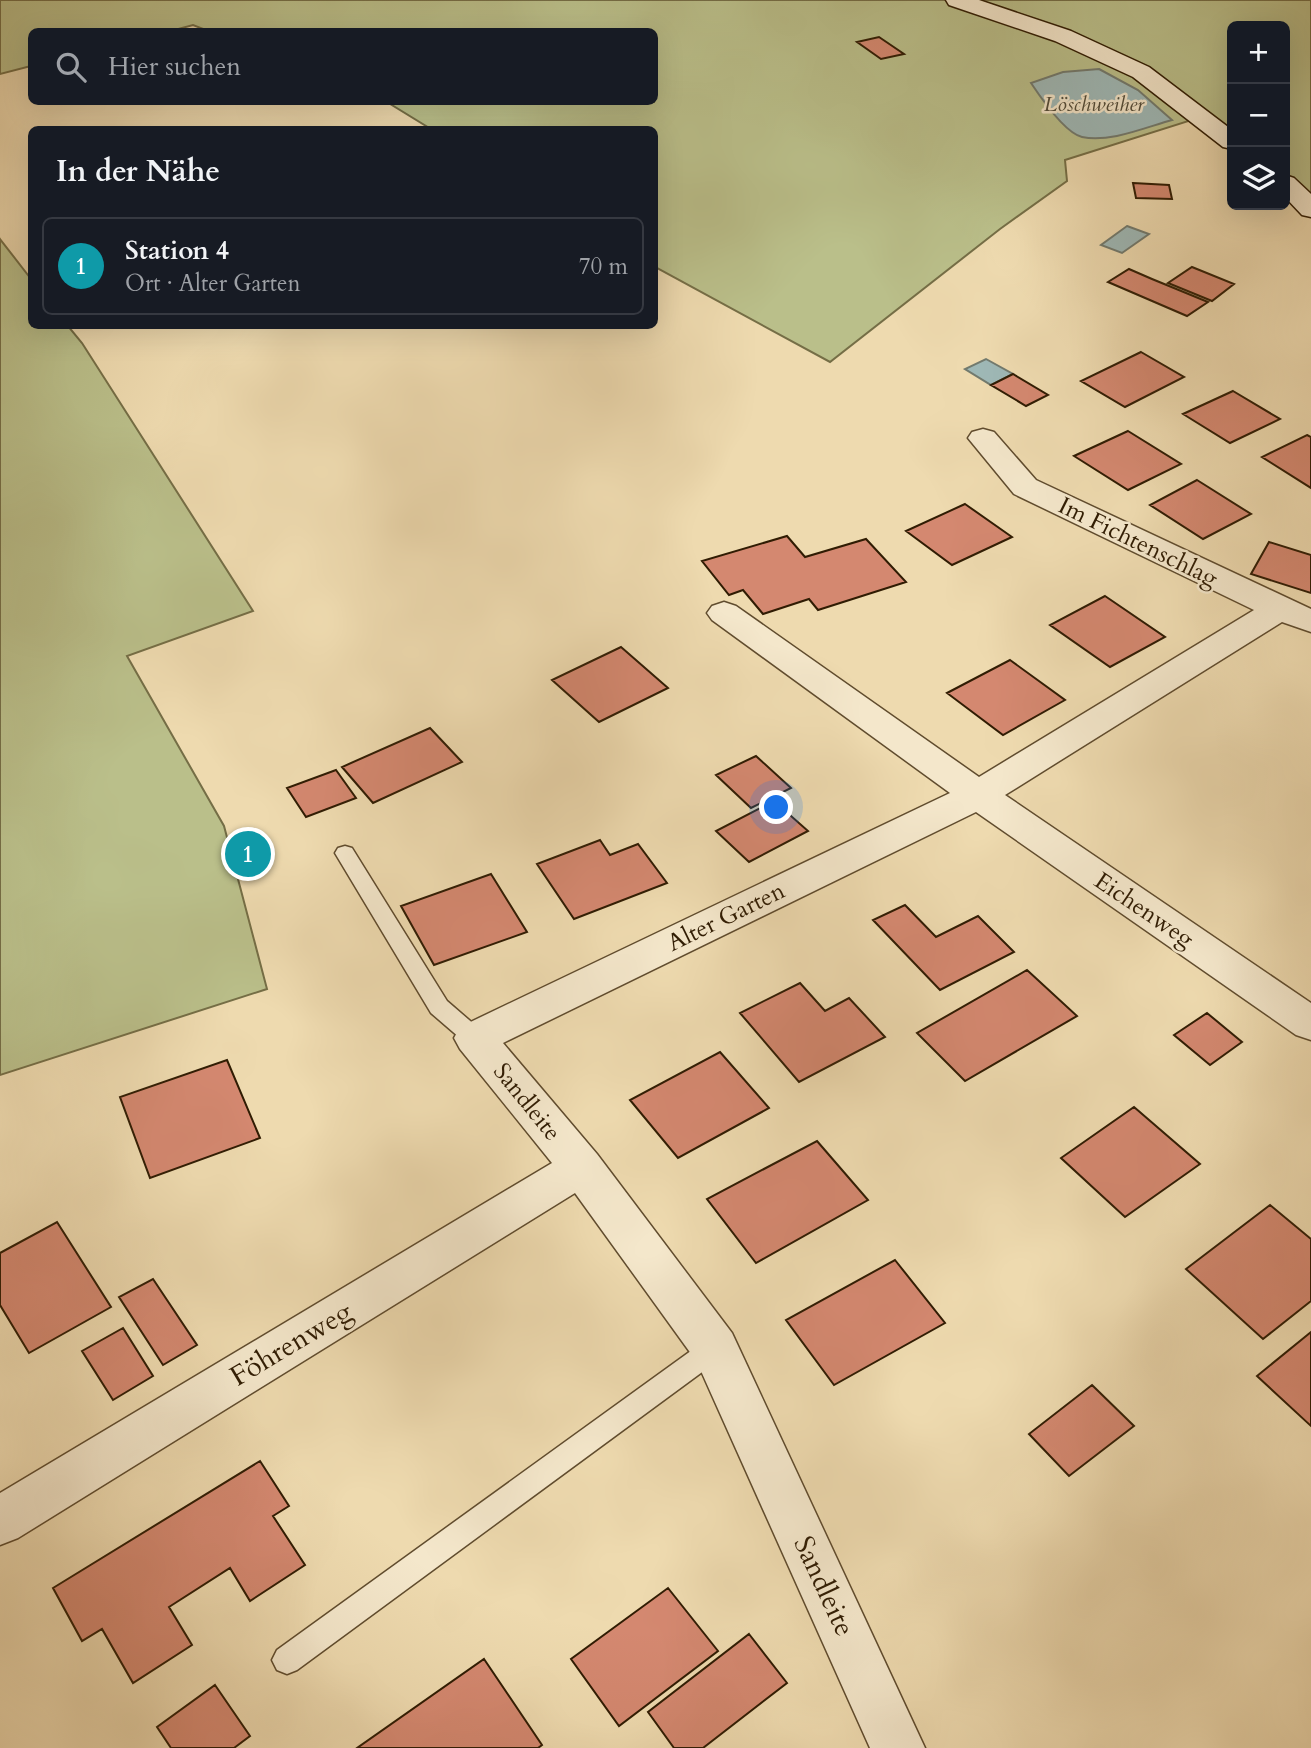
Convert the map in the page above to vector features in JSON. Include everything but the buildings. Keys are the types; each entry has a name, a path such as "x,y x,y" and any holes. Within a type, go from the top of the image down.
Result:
{"street":[{"path":"957,0 1063,36 1142,72 1227,138"},
{"path":"1290,188 1311,209"},
{"name":"Im Fichtenschlag","path":"984,438 1025,487 1295,615"},
{"path":"724,613 978,796"},
{"name":"Alter Garten","path":"475,1038 978,796 1295,615"},
{"name":"Eichenweg","path":"978,796 1311,1024"},
{"name":"Sandleite","path":"475,1038 581,1167 715,1348 898,1748"},
{"name":"Föhrenweg","path":"0,1521 581,1167"}],"lane":[{"name":"Sandleite","path":"345,853 439,1007 475,1038"},
{"path":"287,1660 715,1348"}],"green space":[{"path":"0,0 1311,0 1311,200 1290,183 1290,21 1227,21 1227,134 1204,116 1065,160 1067,181 1000,229 830,362 658,269 658,126 426,126 392,105 658,105 658,28 201,28 193,25 182,28 28,28 28,67 0,74"},
{"path":"0,239 28,275 28,329 70,329 82,343 253,611 127,656 224,826 267,989 0,1075"}],"water":[{"name":"Löschweiher","path":"1099,69 1138,90 1172,120 1116,136 1082,137 1061,122 1031,83 1063,72"},
{"path":"1127,226 1149,234 1122,253 1101,245"},
{"path":"986,359 1013,374 991,385 965,369"}],"place":[{"name":"Station 4","path":"248,854"}]}
